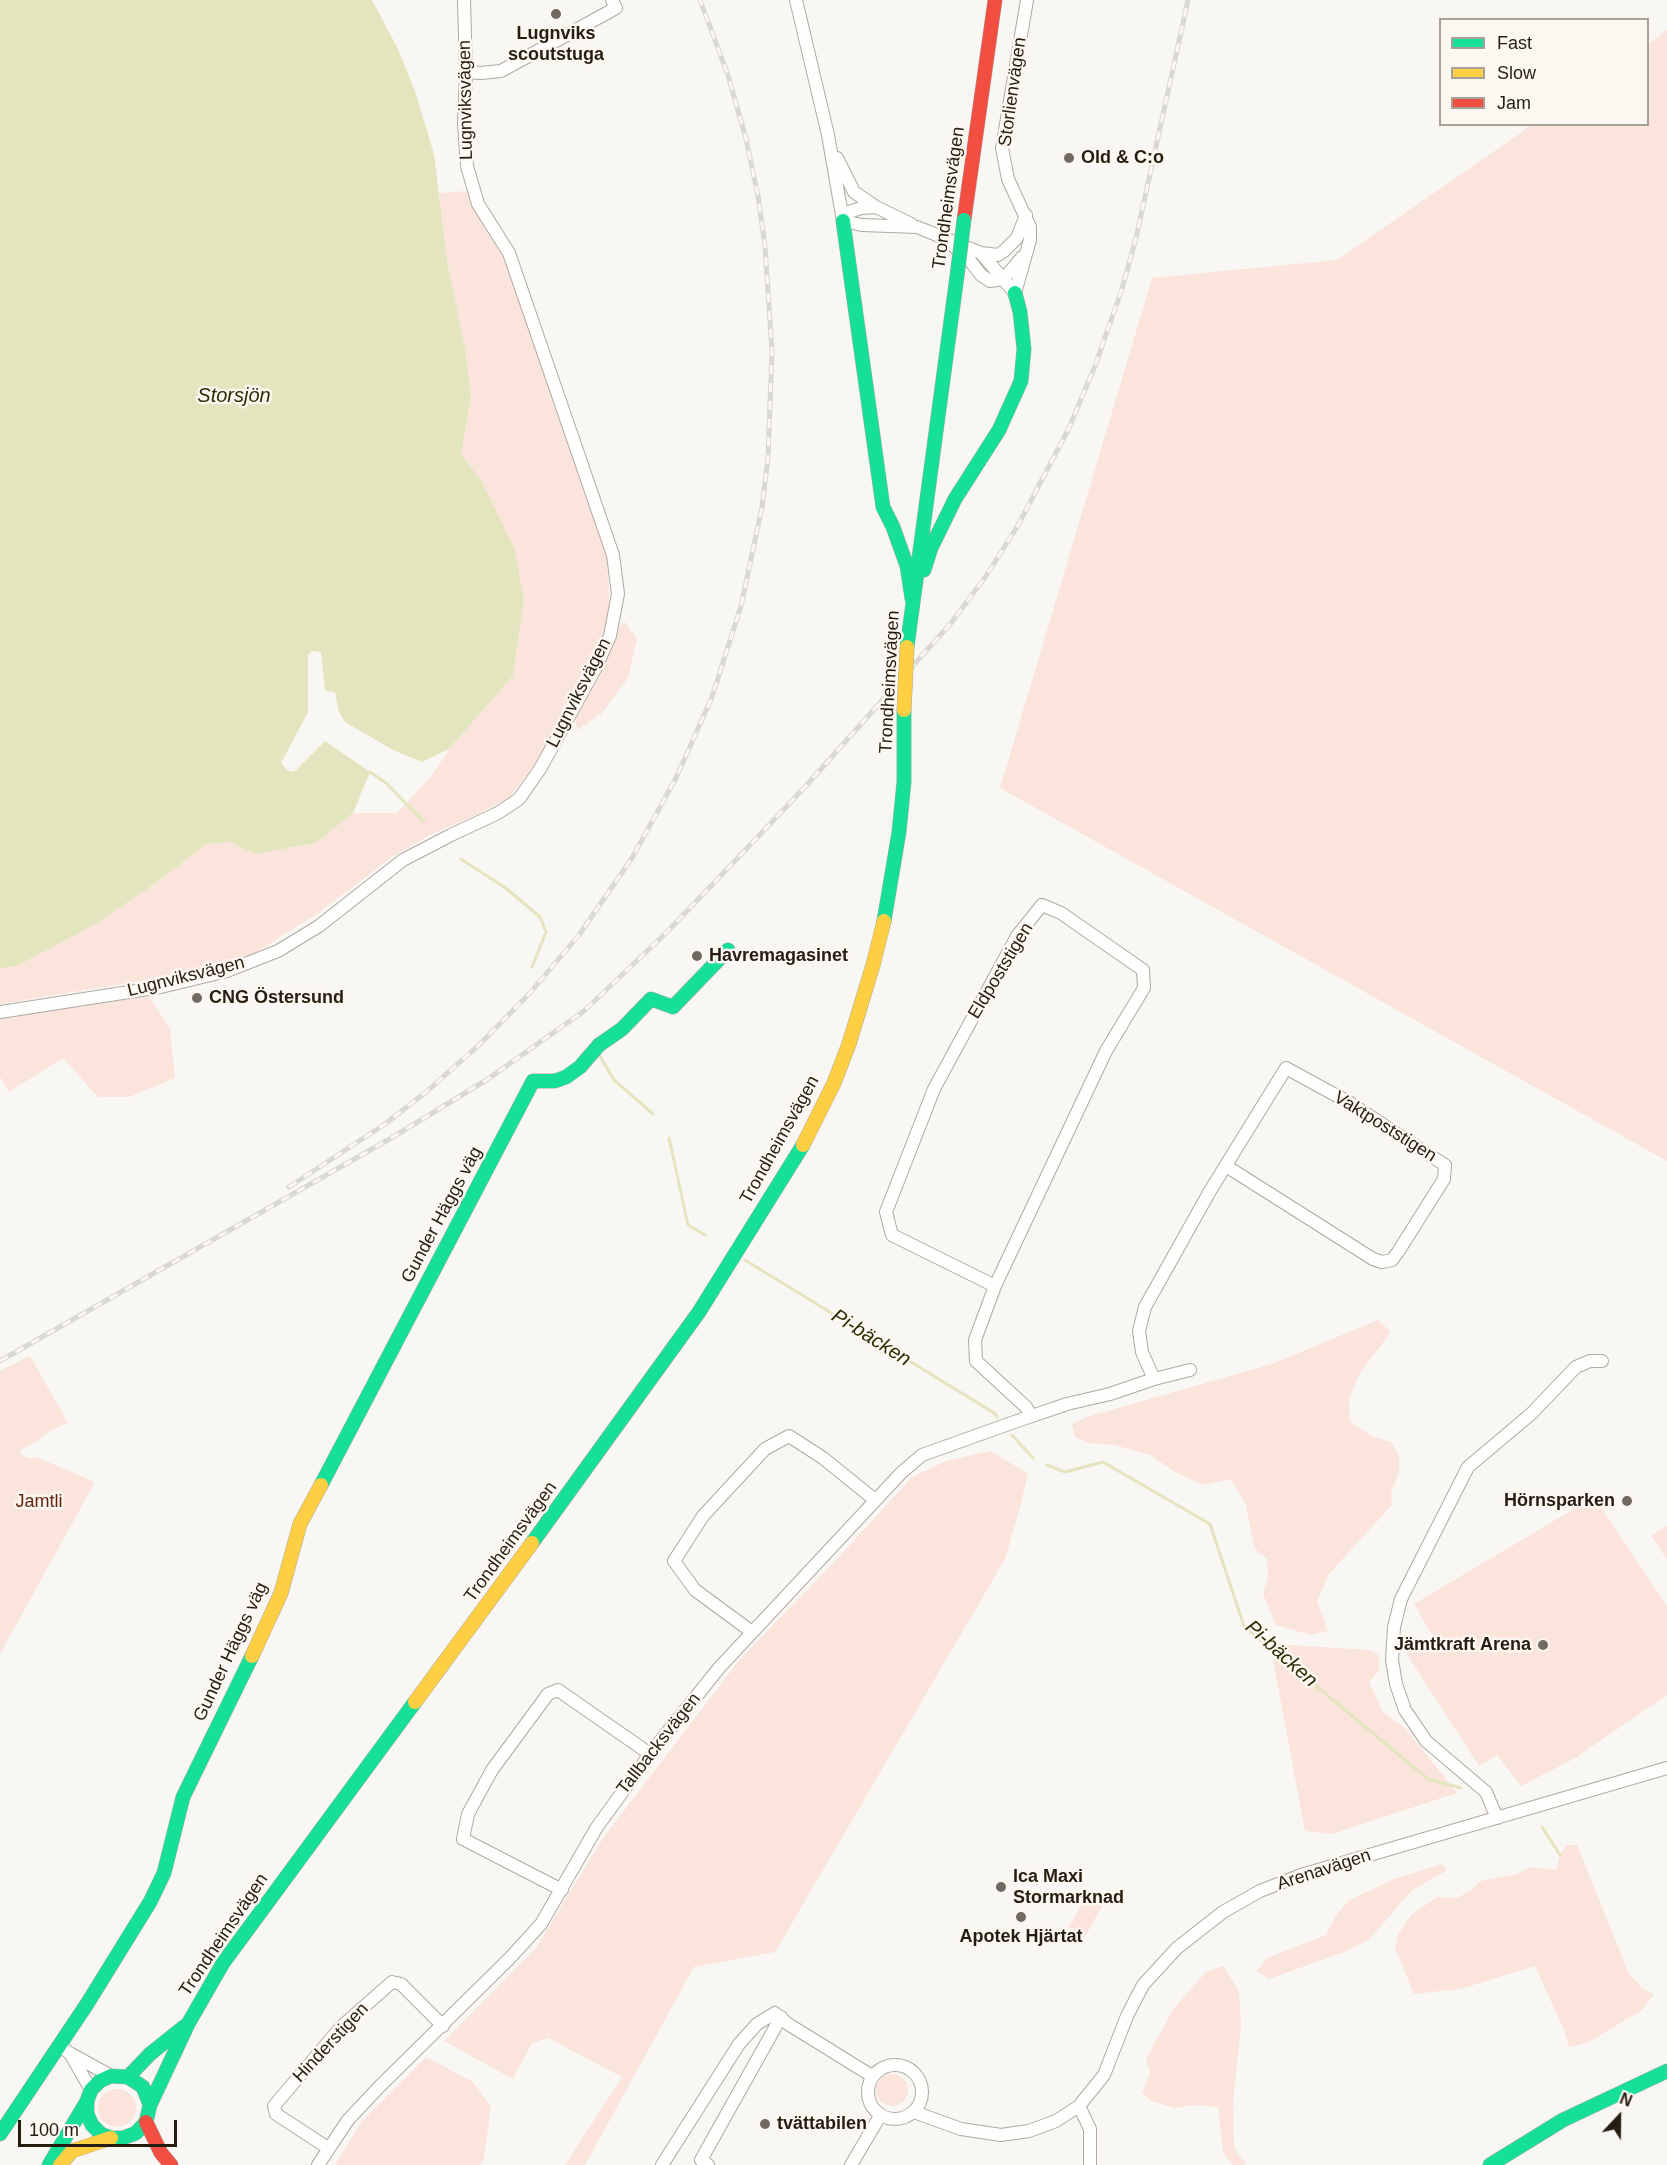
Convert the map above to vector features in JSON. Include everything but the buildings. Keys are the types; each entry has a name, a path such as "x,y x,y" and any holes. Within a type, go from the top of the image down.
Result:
{"main road":[{"name":"Trondheimsvägen","path":"150,2105 188,2024 223,1963 665,1361 699,1312 801,1148 834,1083 849,1044 873,965 885,915 899,832 904,782 904,710 911,605 994,0"},
{"path":"843,221 883,507 907,566 911,605"},
{"path":"911,605 936,538 955,499 999,430 1021,381 1024,349 1020,312 1015,293"},
{"name":"Gunder Häggs väg","path":"0,2134 65,2050 150,1902 164,1873 183,1797 272,1616 281,1593 300,1524 533,1081 555,1081 566,1077 580,1067 599,1045 622,1029 651,999 673,1007 728,950"},
{"name":"Trondheimsvägen","path":"128,2077 150,2054 188,2024"},
{"path":"1490,2165 1563,2120 1667,2071"},
{"path":"49,2165 100,2081 111,2076 128,2077 143,2088 150,2105 146,2122 136,2133 72,2151 60,2165"},
{"path":"89,2096 87,2114 92,2125 101,2133 161,2153"},
{"path":"146,2122 161,2153 171,2165"}],"street":[{"name":"Lugnviksvägen","path":"0,1012 161,987 227,971 279,951 319,926 404,860 498,813 519,798 540,769 595,669 610,636 618,594 613,555 509,253 478,204 467,166 464,124 466,72 464,0"},
{"path":"796,0 828,135 843,221"},
{"name":"Storlienvägen","path":"1015,293 1030,240 1030,227 1008,179 1002,148 1027,0"},
{"path":"466,72 501,71 614,4"},
{"path":"828,135 842,171 854,192 876,207 981,254 998,255 1004,251 1017,238 1026,215"},
{"path":"843,221 849,212 861,207 876,207"},
{"path":"843,221 862,225 917,227"},
{"path":"939,237 966,257 981,275 990,280 1004,279 1025,253"},
{"path":"981,254 1015,293"},
{"name":"Eldpoststigen","path":"995,1286 892,1235 886,1212 934,1089 1017,936 1042,905 1061,913 1143,970 1144,988 1106,1051 995,1286 975,1340 976,1361 1029,1411"},
{"name":"Vaktpoststigen","path":"1154,1378 1142,1353 1139,1331 1145,1306 1210,1191 1286,1068 1350,1103 1445,1165 1444,1179 1398,1252 1392,1260 1382,1263 1227,1166"},
{"path":"1497,1818 1486,1792 1426,1741 1405,1710 1396,1684 1392,1660 1394,1627 1401,1599 1468,1467 1532,1414 1576,1367 1590,1360 1602,1361"},
{"name":"Tallbacksvägen","path":"318,2165 348,2120 541,1924 597,1827 650,1754 719,1668 901,1473 922,1455 1029,1411 1110,1394 1154,1378 1190,1370"},
{"path":"752,1632 695,1590 674,1561 703,1515 765,1449 789,1436 823,1458 875,1500"},
{"path":"562,1890 463,1839 468,1814 492,1770 548,1694 558,1690 650,1754"},
{"name":"Arenavägen","path":"914,2112 961,2129 1001,2135 1029,2131 1056,2121 1079,2106 1104,2075 1127,2016 1143,1985 1177,1947 1223,1912 1260,1891 1301,1875 1667,1768"},
{"name":"Hinderstigen","path":"328,2148 276,2114 274,2106 341,2027 392,1982 401,1984 443,2026"},
{"path":"662,2165 739,2044 757,2024 775,2013 872,2076"},
{"path":"708,2165 701,2160 784,2020"},
{"path":"65,2050 111,2076"},
{"path":"65,2050 89,2096"},
{"path":"896,2064 908,2068 921,2083 920,2104 914,2112 897,2120 880,2116 872,2108 867,2095 872,2076 886,2066 896,2064"},
{"path":"1079,2106 1090,2129 1090,2165"},
{"path":"850,2165 880,2116"}],"green space":[{"path":"1667,30 1667,1161 1000,788 1152,278 1337,260 1531,126 1649,126 1649,43"},
{"path":"468,191 507,263 579,464 607,556 610,616 590,664 538,759 510,797 428,836 389,859 320,912 255,953 190,973 0,1004 0,969 19,965 94,925 207,844 229,842 257,854 316,843 353,813 397,813 433,774 449,749 513,676 524,599 481,480 461,454 471,397 465,349 447,260 439,193"},
{"path":"625,622 637,639 628,678 601,714 577,730 575,717 603,665 619,627"},
{"path":"149,996 170,1029 175,1078 129,1097 98,1097 63,1058 9,1092 0,1077 0,1018"},
{"path":"1378,1320 1391,1332 1360,1373 1349,1400 1350,1421 1371,1436 1391,1442 1399,1455 1399,1472 1391,1493 1392,1505 1329,1574 1317,1601 1328,1631 1311,1635 1276,1625 1263,1594 1268,1576 1267,1559 1255,1549 1245,1503 1230,1479 1203,1485 1177,1473 1150,1455 1114,1445 1088,1443 1075,1437 1072,1424 1087,1417 1272,1364"},
{"name":"Jamtli","path":"30,1356 68,1423 51,1430 20,1450 21,1454 28,1458 36,1457 95,1482 0,1654 0,1371"},
{"path":"991,1451 1028,1474 1005,1559 775,1952 694,1967 585,2165 565,2165 622,2077 548,2038 532,2043 513,2079 444,2041 536,1948 603,1838 740,1659 837,1559 912,1477 946,1461"},
{"name":"Jämtkraft Arena","path":"1594,1497 1667,1606 1667,1695 1575,1758 1521,1786 1497,1755 1479,1766 1406,1653 1433,1637 1414,1604"},
{"path":"1667,1526 1667,1559 1651,1536"},
{"path":"1270,1644 1372,1650 1379,1656 1379,1671 1369,1682 1383,1712 1406,1729 1457,1793 1332,1834 1305,1831"},
{"path":"1566,1845 1577,1845 1629,1974 1643,1989 1654,1994 1642,2010 1587,2043 1569,2047 1564,2030 1535,1966 1460,1989 1414,1994 1395,1948 1398,1934 1412,1914 1437,1897 1457,1898 1470,1891 1481,1881 1518,1874 1529,1867 1556,1870 1560,1855"},
{"path":"1442,1864 1447,1870 1411,1891 1369,1940 1344,1952 1269,1979 1257,1971 1267,1958 1326,1935 1335,1917 1348,1901 1394,1879"},
{"path":"1089,1893 1104,1903 1084,1938 1068,1927"},
{"path":"1223,1966 1239,1991 1241,2025 1233,2102 1234,2143 1237,2153 1246,2164 1244,2165 1233,2165 1223,2153 1218,2107 1195,2105 1175,2108 1151,2101 1142,2093 1150,2073 1146,2059 1174,2008 1206,1972"},
{"path":"426,2057 473,2082 491,2107 484,2158 480,2165 335,2165 361,2122"},
{"path":"892,2074 904,2078 908,2090 904,2102 892,2106 880,2102 876,2090 880,2078"},
{"path":"117,2089 130,2095 136,2108 130,2121 117,2127 104,2121 98,2108 104,2095"}],"water":[{"name":"Storsjön","path":"0,0 372,0 397,47 415,91 434,154 447,260 465,349 471,397 461,454 481,480 514,548 524,599 513,676 449,749 422,762 393,750 345,722 339,712 335,692 325,691 321,652 312,651 308,655 308,712 281,763 287,770 294,772 325,741 370,772 353,813 316,843 256,854 229,842 207,844 94,925 19,965 0,969"}],"waterway":[{"name":"Pi-bäcken","path":"370,772 386,783 424,822"},
{"name":"Pi-bäcken","path":"461,859 507,889 540,917 546,932 532,967"},
{"name":"Pi-bäcken","path":"598,1053 614,1080 653,1114"},
{"name":"Pi-bäcken","path":"669,1138 688,1225 705,1235"},
{"name":"Pi-bäcken","path":"745,1260 994,1413 997,1417"},
{"name":"Pi-bäcken","path":"1012,1435 1033,1458"},
{"name":"Pi-bäcken","path":"1047,1465 1065,1472 1103,1462 1210,1524 1244,1626 1428,1779 1461,1788"},
{"name":"Pi-bäcken","path":"1542,1827 1560,1855"}],"railway":[{"path":"289,1187 385,1124 426,1092 478,1046 529,994 579,935 632,858 676,778 712,697 741,606 762,507 768,457 772,352 765,246 758,196 746,139 728,75 700,0"},
{"path":"0,1361 393,1137 488,1079 584,1011 664,935 805,787 951,623 986,576 1017,527 1068,430 1095,366 1122,289 1136,238 1188,0"}],"traffic: fast":[{"path":"957,276 964,220"},
{"path":"843,221 883,507 907,566 912,599"},
{"path":"907,647 957,276"},
{"path":"924,570 931,548 955,499 999,430 1021,381 1024,349 1020,312 1015,293"},
{"path":"884,921 899,832 904,782 904,710"},
{"path":"321,1485 533,1081 555,1081 566,1077 580,1067 599,1045 622,1029 651,999 673,1007 728,950"},
{"path":"532,1543 699,1312 803,1145"},
{"path":"0,2134 87,2004 150,1902 164,1873 183,1797 252,1656"},
{"path":"150,2105 143,2087 128,2077 111,2076 100,2081 91,2090 87,2101 87,2114 92,2125 101,2134 111,2138 123,2138 136,2133 146,2122 150,2105 188,2024 223,1963 415,1702"},
{"path":"128,2077 150,2054 185,2026"},
{"path":"1490,2165 1563,2120 1667,2071"},
{"path":"49,2165 87,2101"}],"traffic: slow":[{"path":"904,710 907,647"},
{"path":"803,1145 834,1083 849,1044 884,921"},
{"path":"252,1656 281,1593 300,1524 321,1485"},
{"path":"415,1702 532,1543"},
{"path":"60,2165 72,2151 111,2138"}],"traffic: jam":[{"path":"964,220 995,0"},
{"path":"146,2122 161,2153 171,2165"}],"place":[{"name":"Lugnviks scoutstuga","path":"556,14"},
{"name":"Old & C:o","path":"1069,158"},
{"name":"Havremagasinet","path":"697,956"},
{"name":"CNG Östersund","path":"197,998"},
{"name":"Hörnsparken","path":"1627,1501"},
{"name":"Jämtkraft Arena","path":"1543,1645"},
{"name":"Ica Maxi Stormarknad","path":"1001,1887"},
{"name":"Apotek Hjärtat","path":"1021,1917"},
{"name":"tvättabilen","path":"765,2124"}]}
